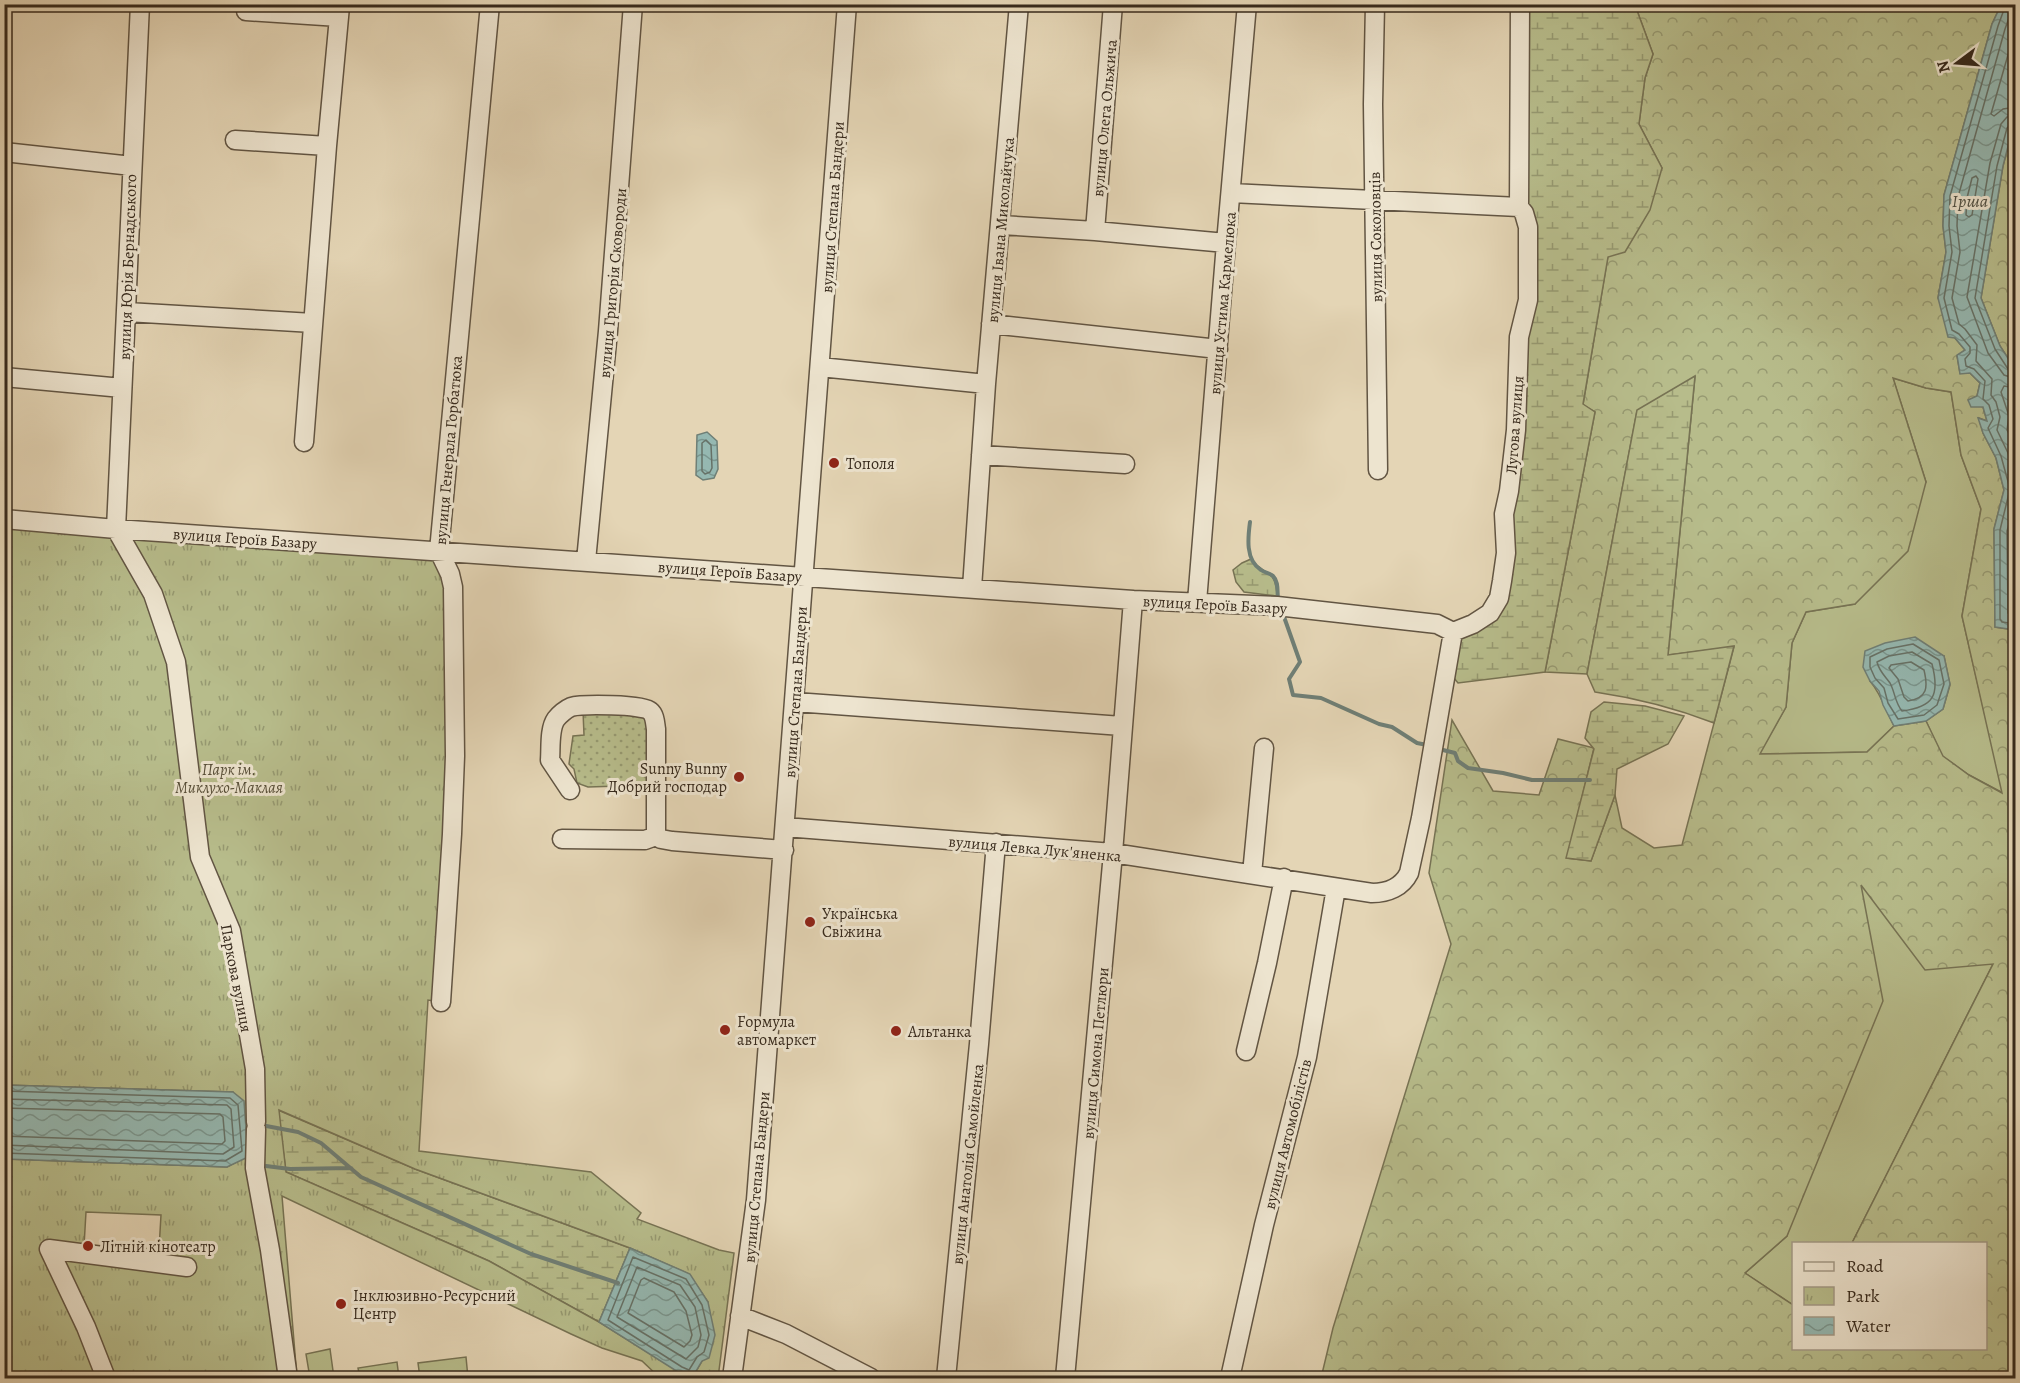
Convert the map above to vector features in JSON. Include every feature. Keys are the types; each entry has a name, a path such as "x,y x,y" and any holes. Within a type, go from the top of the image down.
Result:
{"street":[{"name":"вулиця Юрія Бернадського","path":"116,529 140,4"},
{"name":"вулиця Генерала Горбатюка","path":"441,1002 452,834 455,745 453,587 450,574 438,551 490,4"},
{"name":"вулиця Григорія Сковороди","path":"586,561 610,308 633,4"},
{"name":"вулиця Степана Бандери","path":"732,1378 756,1200 847,4"},
{"name":"вулиця Івана Миколайчука","path":"972,588 986,384 1019,4"},
{"name":"вулиця Олега Ольжича","path":"1095,231 1113,4"},
{"name":"вулиця Устима Кармелюка","path":"1197,602 1247,4"},
{"name":"вулиця Соколовців","path":"1375,4 1374,199 1378,470"},
{"name":"Лугова вулиця","path":"1453,632 1473,624 1490,613 1499,598 1506,553 1504,514 1509,491 1517,420 1519,337 1525,319 1528,294 1528,227 1524,213 1519,207 1520,4"},
{"path":"246,11 339,11 304,442"},
{"path":"235,140 327,146"},
{"path":"4,153 132,166"},
{"path":"1231,193 1519,207"},
{"path":"1000,225 1226,243"},
{"path":"127,312 313,323"},
{"path":"991,324 1218,349"},
{"path":"820,367 986,384"},
{"path":"4,377 122,388"},
{"path":"981,455 1125,464"},
{"name":"вулиця Героїв Базару","path":"4,519 116,529 1133,600 1277,606 1437,624 1453,632"},
{"name":"Паркова вулиця","path":"116,529 153,594 176,662 200,857 231,931 255,1069 255,1168 270,1250 288,1378"},
{"name":"вулиця Симона Петлюри","path":"1065,1378 1113,853 1133,600"},
{"name":"вулиця Левка Лук'яненка","path":"786,827 1113,853 1284,878 1336,888 1379,893 1391,890 1399,886 1408,873 1421,818 1453,632"},
{"path":"795,702 1122,726"},
{"path":"570,790 550,760 555,720 571,707 634,706 648,709 653,716 656,729 656,836"},
{"path":"1252,874 1264,748"},
{"path":"562,839 645,840 656,836"},
{"path":"656,836 672,841 784,850"},
{"name":"вулиця Анатолія Самойленка","path":"946,1378 996,843"},
{"path":"1246,1051 1284,878"},
{"name":"вулиця Автомобілістів","path":"1230,1378 1264,1226 1307,1057 1336,888"},
{"path":"106,1378 86,1328 49,1249 188,1267"},
{"path":"741,1316 786,1334 871,1378"}],"green space":[{"path":"1522,5 1635,5 1653,54 1645,78 1639,124 1662,168 1650,210 1625,252 1608,257 1583,404 1595,412 1545,672 1458,683 1454,678 1459,640 1500,611 1522,343 1519,194"},
{"path":"1635,5 2001,5 1992,24 1944,195 1943,226 1946,252 1938,298 1955,338 1965,350 1957,356 1960,373 1970,373 1980,383 1977,396 1969,401 1983,407 1987,421 1979,418 1983,433 1996,458 2004,490 1994,529 1995,627 2015,630 2013,661 2016,669 2015,1378 1321,1378 1333,1328 1451,944 1429,873 1452,720 1493,791 1539,795 1558,739 1594,748 1567,858 1591,861 1615,795 1622,828 1654,848 1682,845 1734,647 1668,655 1695,377 1637,411 1587,674 1545,672 1595,412 1583,405 1608,256 1662,168 1639,124 1645,78 1653,54","holes":["1893,378 1926,388 1951,392 1961,455 1981,509 1962,616 2002,793 1969,775 1943,756 1926,721 1894,726 1867,752 1760,754 1786,707 1792,643 1806,612 1855,604 1908,551 1926,482","1861,885 1925,970 1993,964 1853,1242 1987,1242 1987,1350 1792,1350 1792,1304 1745,1273 1787,1236 1883,1001"]},
{"path":"2015,119 2015,369 2000,346 1981,298 2003,166"},
{"path":"1695,376 1668,655 1734,646 1714,723 1655,704 1595,692 1587,674 1637,410"},
{"path":"1893,378 1926,388 1951,392 1961,455 1981,509 1962,616 2003,793 1969,775 1942,756 1926,721 1943,709 1950,685 1944,656 1870,681 1894,726 1867,752 1759,754 1786,707 1792,643 1806,612 1855,604 1926,482"},
{"name":"Парк ім. Миклухо-Маклая","path":"5,519 439,551 452,580 441,1002 428,1000 419,1151 591,1172 641,1213 637,1219 719,1250 734,1253 718,1378 692,1378 702,1361 708,1302 689,1274 630,1248 415,1169 279,1110 286,1172 489,1261 599,1322 689,1378 660,1378 642,1361 602,1348 571,1334 282,1196 297,1378 5,1378 5,1159 227,1167 248,1156 233,1092 5,1085","holes":["86,1212 161,1215 159,1249 84,1246"]},
{"path":"1251,559 1272,577 1277,596 1244,592 1236,582 1233,570"},
{"path":"1604,702 1645,706 1684,716 1668,744 1617,769 1615,795 1591,861 1566,858 1594,749 1585,738 1591,712"},
{"path":"583,711 649,717 653,792 619,786 588,787 577,783 574,769 569,764 573,736 584,735"},
{"path":"1860,883 1993,964 1853,1242 1792,1242 1792,1304 1745,1273 1787,1236"},
{"path":"278,1110 415,1169 630,1248 599,1322 489,1261 286,1172"},
{"path":"330,1349 334,1378 310,1378 306,1354"},
{"path":"466,1357 468,1378 420,1378 418,1363"},
{"path":"397,1362 399,1378 360,1378 358,1368"}],"water":[{"name":"Ірша","path":"2001,5 2015,5 2015,119 2003,166 1981,298 2000,346 2015,369 2015,630 1995,627 1994,529 2004,490 1996,458 1978,418 1987,421 1983,407 1971,407 1968,400 1977,396 1980,383 1970,373 1960,374 1957,355 1965,350 1955,338 1948,337 1938,298 1946,252 1943,226 1944,195 1992,24"},
{"path":"707,432 717,441 718,469 714,478 703,480 696,475 697,435"},
{"path":"1915,637 1944,656 1950,684 1943,709 1926,721 1894,726 1883,705 1879,691 1870,681 1863,667 1865,651 1885,643"},
{"path":"5,1085 233,1092 244,1101 248,1157 227,1167 5,1159"},
{"path":"630,1248 690,1274 708,1302 715,1335 709,1358 702,1361 692,1378 678,1372 599,1322"}],"waterway":[{"path":"1250,522 1248,541 1252,560 1256,566 1275,578 1278,599"},
{"path":"1283,614 1300,662 1289,679 1293,695 1321,698 1379,724 1392,727 1417,743 1427,745"},
{"path":"1443,750 1455,753 1458,761 1468,768 1532,780 1590,780"},
{"path":"261,1125 298,1132 321,1143 361,1177 531,1254 618,1283"},
{"path":"266,1166 290,1169 351,1168"}],"place":[{"name":"Тополя","path":"834,463"},
{"name":"Sunny Bunny Добрий господар","path":"739,777"},
{"name":"Українська Свіжина","path":"810,922"},
{"name":"Fормула автомаркет","path":"725,1030"},
{"name":"Альтанка","path":"896,1031"},
{"name":"Літній кінотеатр","path":"88,1246"},
{"name":"Інклюзивно-Ресурсний Центр","path":"341,1304"}]}
